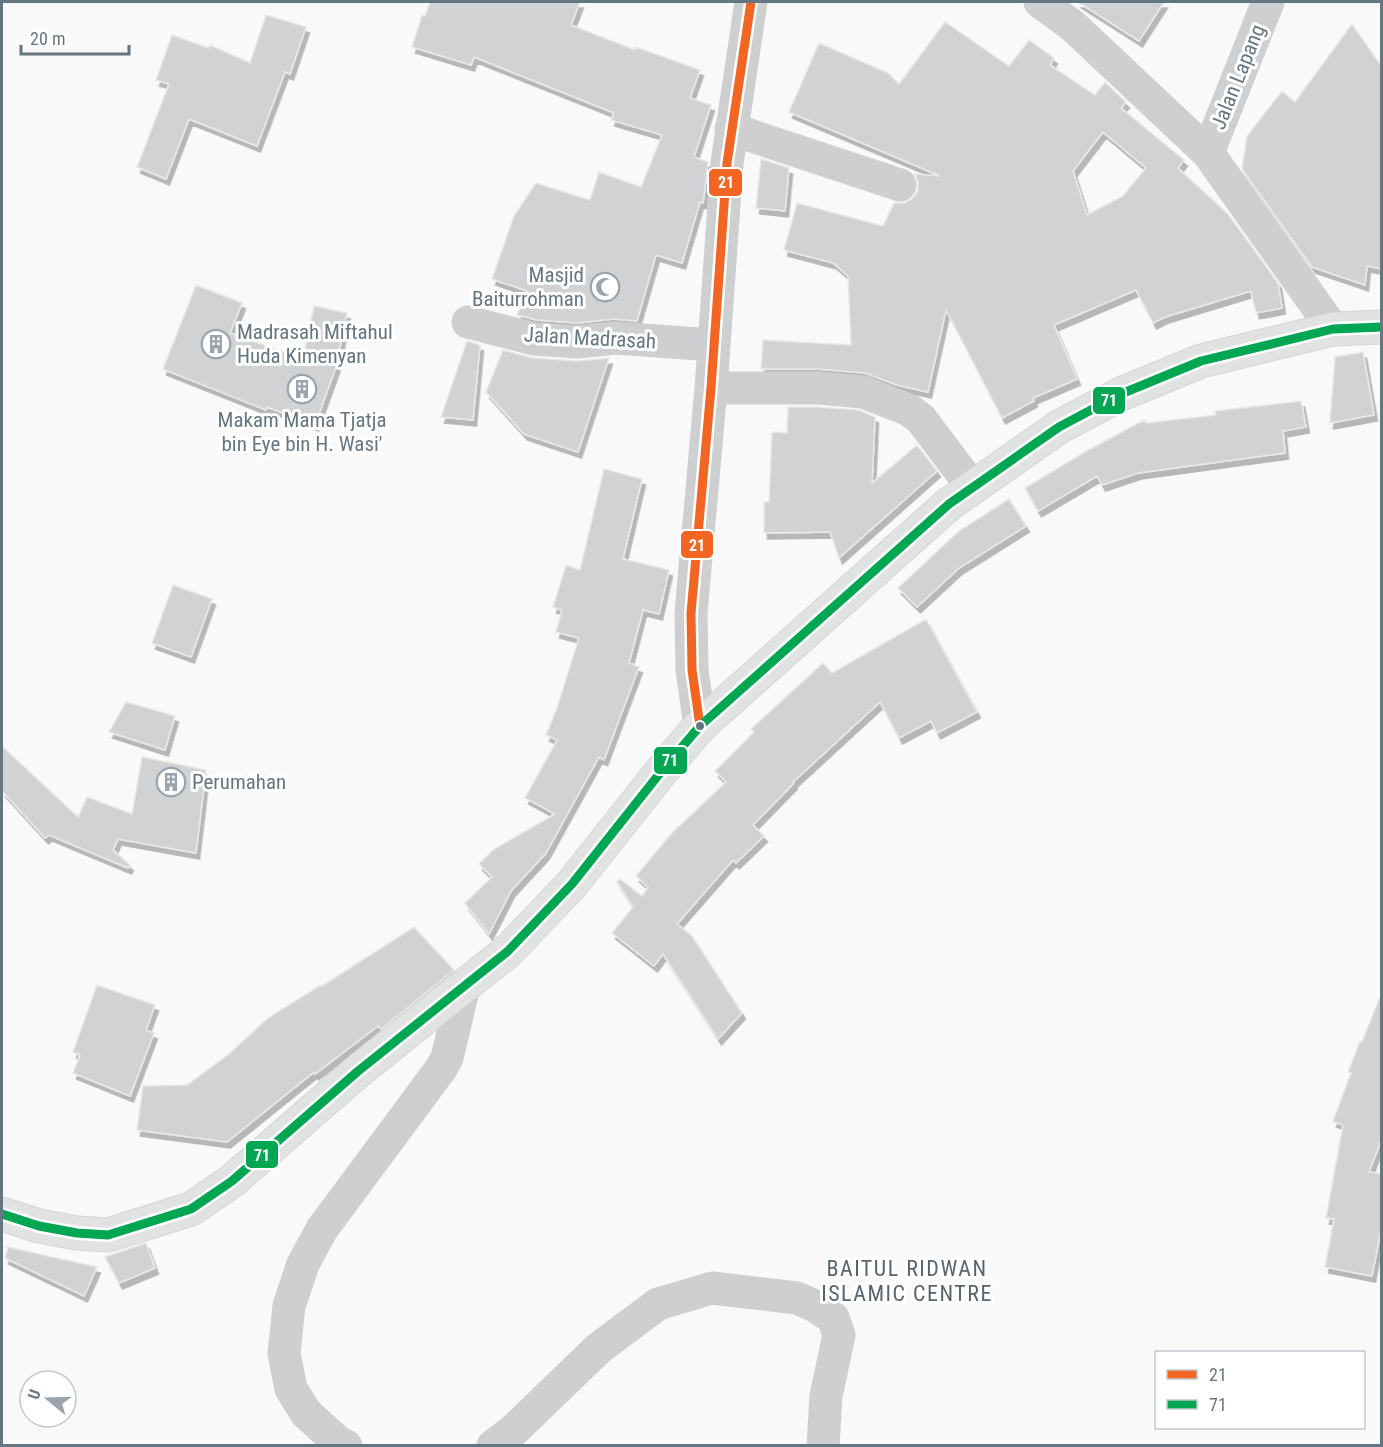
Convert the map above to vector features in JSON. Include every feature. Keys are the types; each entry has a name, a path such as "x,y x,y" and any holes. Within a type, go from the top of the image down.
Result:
{"main road":[{"path":"2,1214 39,1226 77,1233 108,1235 191,1209 232,1181 357,1072 508,951 572,884 700,726 949,504 1059,427 1121,394 1201,361 1334,329 1382,327"}],"street":[{"path":"700,726 692,669 691,614 711,388 730,129 751,2"},
{"path":"1040,2 1073,26 1208,153 1334,329"},
{"name":"Jalan Lapang","path":"1208,153 1268,2"},
{"path":"730,129 900,184"},
{"name":"Jalan Madrasah","path":"468,322 534,339 578,342 615,338 713,345"},
{"path":"711,388 818,388 863,392 909,410 921,419 973,488"},
{"path":"346,1446 338,1442 306,1413 291,1389 284,1353 289,1306 303,1264 322,1229 447,1058 464,986"},
{"path":"493,1446 515,1429 599,1348 658,1304 712,1288 797,1298 833,1318 839,1335 826,1396 823,1446"}],"building":[{"path":"430,2 580,2 571,25 635,50 636,47 700,70 690,98 711,105 694,157 708,162 703,203 700,202 682,263 656,255 637,321 613,319 578,323 537,320 517,315 527,291 492,279 514,216 536,183 590,200 599,172 641,187 662,135 611,120 614,113 474,57 471,65 412,47 422,15 425,16"},
{"path":"1078,2 1164,2 1139,41"},
{"path":"266,15 306,27 290,74 285,72 257,146 189,119 166,179 137,167 169,84 156,80 172,35 209,48 210,45 250,63"},
{"path":"945,22 1009,66 1029,40 1054,58 1050,65 1095,95 1105,82 1126,102 1121,108 1184,160 1178,168 1228,214 1278,283 1282,308 1256,313 1251,291 1165,317 1153,323 1136,290 1054,325 1077,379 1033,398 1034,401 1002,418 946,310 928,392 897,385 865,373 818,369 761,369 763,340 851,345 848,276 833,263 784,250 797,203 883,226 894,203 904,203 912,199 918,191 915,174 940,176 789,112 819,43 888,73 899,84","holes":["1103,132 1146,168 1123,196 1087,215 1073,171"]},
{"path":"1352,24 1382,67 1382,269 1367,266 1365,285 1312,267 1242,169 1247,136 1282,91 1295,102"},
{"path":"761,159 789,168 785,211 756,208"},
{"name":"Madrasah Miftahul Huda Kimenyan","path":"196,285 242,303 230,333 303,359 314,306 347,313 336,367 315,425 267,407 266,410 163,369"},
{"path":"467,341 480,345 473,420 441,417"},
{"path":"503,350 533,358 577,361 609,358 578,452 524,434 486,392"},
{"path":"1363,352 1374,415 1330,423 1335,357"},
{"path":"1301,401 1306,427 1283,431 1285,453 1138,473 1102,485 1097,476 1038,511 1025,488 1144,420 1146,423 1216,415 1215,411"},
{"path":"788,407 859,410 875,417 872,483 917,445 937,471 839,558 830,532 764,533 764,502 769,502 772,432 787,433"},
{"path":"604,469 642,479 623,559 669,570 659,614 643,610 629,663 639,667 604,760 599,757 546,853 511,891 489,934 465,903 492,877 479,864 493,850 555,814 525,798 557,740 546,735 579,638 556,632 562,610 553,607 566,565 580,570"},
{"path":"1009,499 1026,526 959,568 917,607 898,588 959,531"},
{"path":"173,585 212,599 191,657 152,643"},
{"path":"926,619 977,712 937,733 931,721 899,738 880,702 793,782 753,825 764,836 736,863 733,860 677,924 692,936 742,1013 718,1039 663,954 654,966 612,933 633,907 617,882 620,879 642,896 648,887 636,876 671,834 726,782 715,771 754,732 751,729 823,663 832,673"},
{"path":"126,702 175,716 165,750 109,732"},
{"path":"2,746 78,817 87,797 132,814 142,757 206,770 196,853 118,839 113,850 130,865 128,868 49,835 45,838 2,791"},
{"path":"414,927 454,970 381,1029 378,1026 315,1074 314,1072 227,1142 137,1130 143,1086 187,1085 229,1054 268,1018"},
{"path":"97,985 155,1005 146,1030 154,1033 130,1096 73,1073 80,1055 73,1052"},
{"path":"1379,999 1382,1000 1382,1138 1369,1172 1382,1174 1382,1224 1372,1276 1325,1267 1334,1219 1326,1218 1343,1125 1333,1121 1351,1073 1348,1072"},
{"path":"146,1243 155,1268 119,1283 105,1257"},
{"path":"8,1247 97,1267 84,1296 5,1258"}],"transit line":[{"name":"21","path":"700,726 692,670 691,613 711,388 727,163 751,2"},
{"name":"71","path":"2,1214 39,1226 77,1233 108,1235 191,1209 232,1181 357,1072 508,951 572,884 700,726 949,504 1059,427 1121,394 1201,361 1333,329 1382,327"}],"place":[{"name":"Masjid Baiturrohman","path":"605,287"},
{"name":"Madrasah Miftahul Huda Kimenyan","path":"216,344"},
{"name":"Makam Mama Tjatja bin Eye bin H. Wasi'","path":"302,389"},
{"name":"Perumahan","path":"171,782"}],"district":[{"name":"BAITUL RIDWAN ISLAMIC CENTRE","path":"907,1280"}]}
